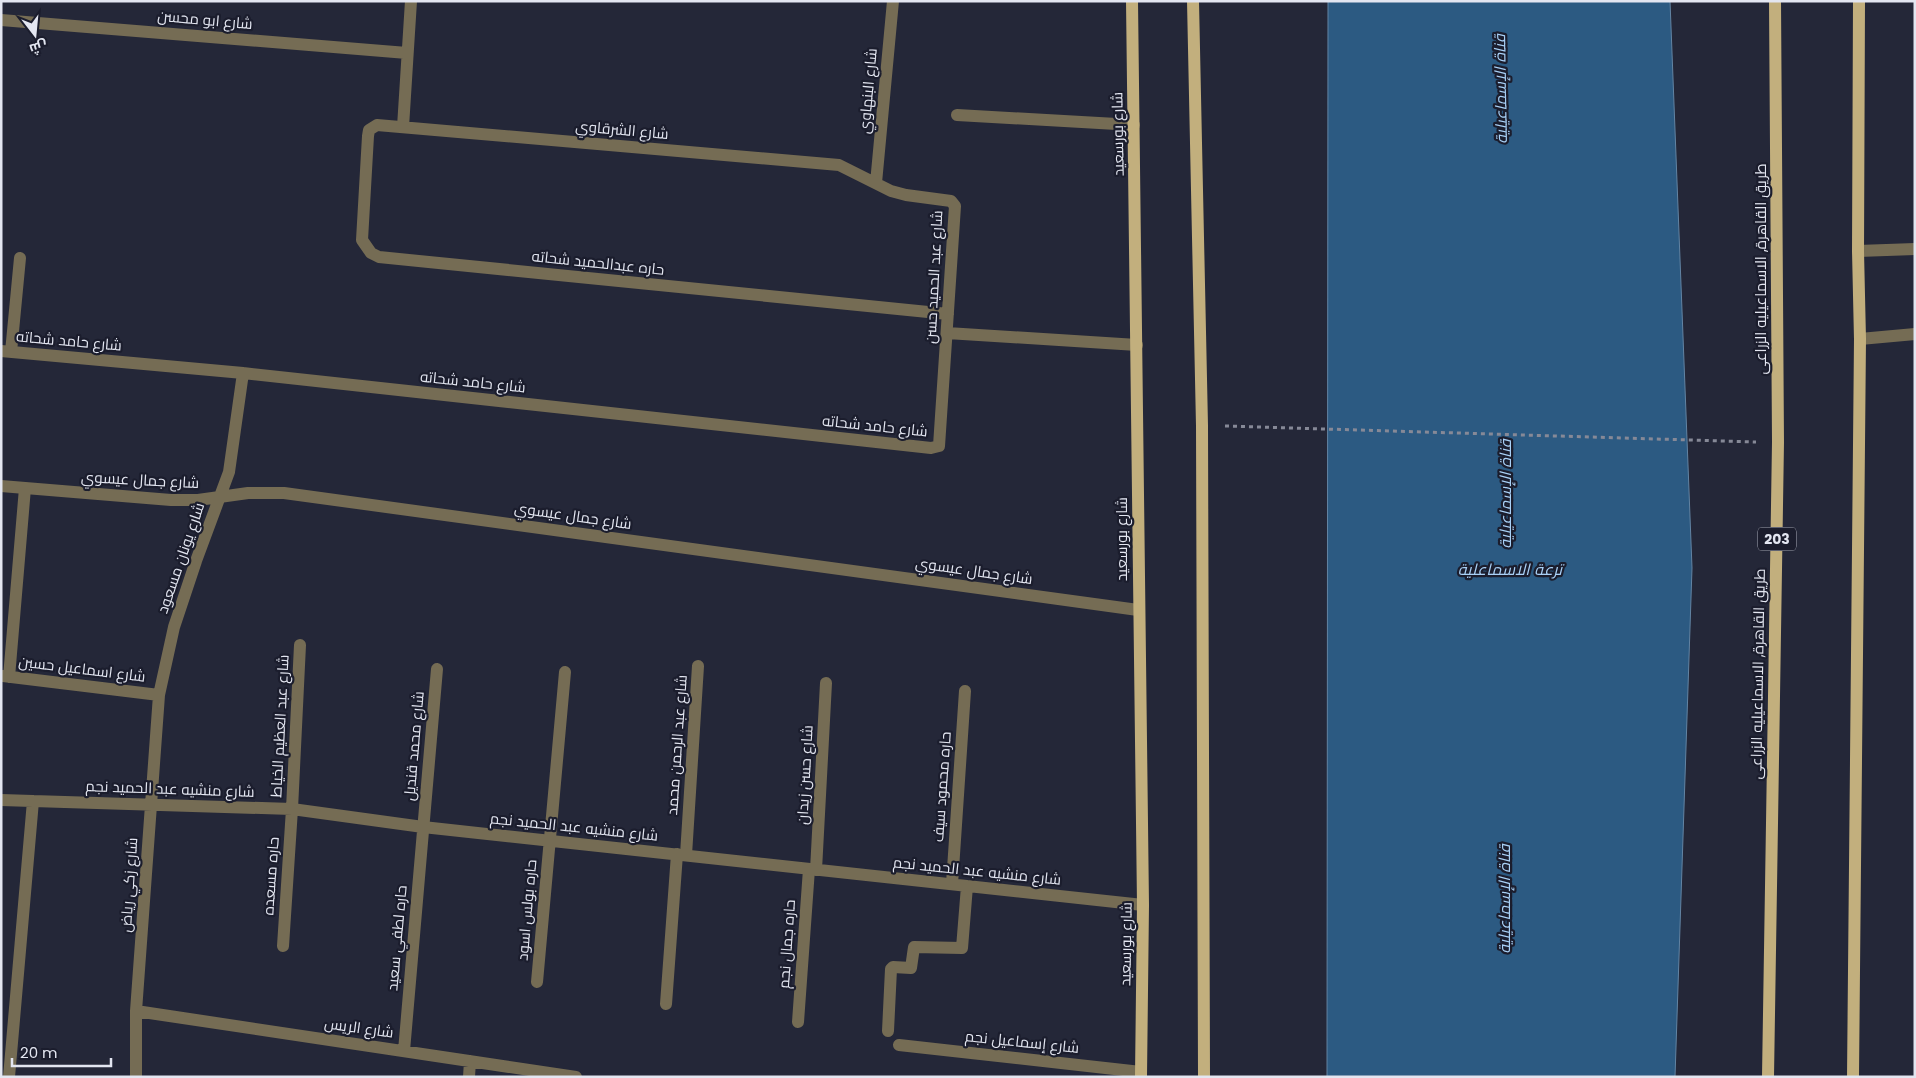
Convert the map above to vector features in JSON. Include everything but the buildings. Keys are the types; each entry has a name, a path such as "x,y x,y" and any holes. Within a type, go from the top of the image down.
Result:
{"main road":[{"name":"شارع بورسعيد","path":"1132,1 1143,905 1141,1074"},
{"path":"1193,1 1202,426 1204,1077"},
{"name":"طريق القاهرة, الاسماعيليه الزراعى","path":"1768,1077 1778,442 1776,1"},
{"path":"1853,1077 1860,339 1858,251 1859,1"}],"street":[{"path":"403,127 411,1"},
{"name":"شارع البنهاوي","path":"876,183 893,1"},
{"name":"شارع ابو محسن","path":"1,20 407,53"},
{"path":"957,115 1134,125"},
{"name":"شارع الشرقاوي","path":"369,130 377,125 839,165"},
{"name":"حاره عبدالحميد شحاته","path":"369,130 362,240 371,253 379,257 948,314"},
{"name":"شارع عبد الحميد حسن","path":"839,165 890,191 951,201 954,204 940,446"},
{"path":"1858,251 1915,249"},
{"path":"6,352 20,258"},
{"path":"947,333 1137,345"},
{"path":"1860,339 1915,334"},
{"name":"شارع حامد شحاته","path":"6,352 243,373 931,448 940,446"},
{"name":"شارع يونان مسعود","path":"159,695 174,627 229,472 243,373"},
{"name":"شارع جمال عيسوي","path":"1,486 171,500 219,498 248,493 284,493 1138,610"},
{"path":"5,676 25,488"},
{"name":"شارع عبد العظيم الخياط","path":"292,809 300,645"},
{"name":"شارع عبد الرحمن محمد","path":"666,1004 682,855 698,666"},
{"name":"شارع محمد قنديل","path":"423,827 437,669"},
{"name":"حاره بولس اسود","path":"537,982 548,840 565,672"},
{"name":"شارع اسماعيل حسين","path":"5,676 159,695"},
{"name":"شارع حسن زيدان","path":"812,869 826,683"},
{"name":"حاره محمود سيف","path":"952,884 964,691"},
{"name":"شارع زكي رياض","path":"136,1077 136,1011 159,695"},
{"name":"شارع منشيه عبد الحميد نجم","path":"1,800 292,809 423,827 1143,905"},
{"path":"9,1077 33,801"},
{"name":"حاره مسعده","path":"282,946 292,809"},
{"name":"حاره لطفي سعيد","path":"404,1051 423,827"},
{"name":"حاره جمال نجم","path":"798,1022 812,869"},
{"path":"888,1030 891,969 893,967 911,968 913,949 915,947 962,948 967,886"},
{"name":"شارع الريس","path":"136,1011 576,1077"},
{"name":"شارع إسماعيل نجم","path":"899,1045 1141,1074"},
{"path":"469,1077 470,1061"}],"path":[{"path":"1202,426 1727,441"}],"water":[{"name":"ترعة الاسماعلية","path":"1328,1 1670,1 1692,568 1675,1077 1327,1077"}],"water label":[{"name":"قناة الإسماعيلية","path":"1500,89"},
{"name":"قناة الإسماعيلية","path":"1505,494"},
{"name":"قناة الإسماعيلية","path":"1504,899"}]}
